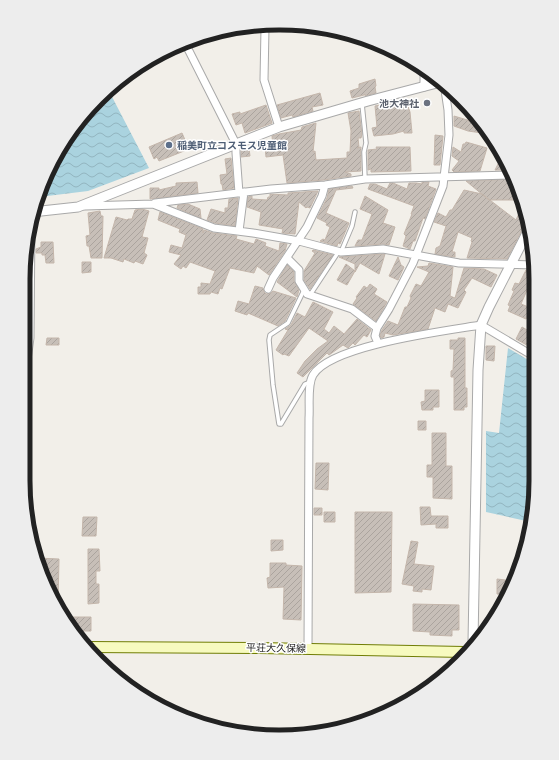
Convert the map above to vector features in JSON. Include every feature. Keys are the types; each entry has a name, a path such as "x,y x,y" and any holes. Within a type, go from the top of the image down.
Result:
{"main road":[{"name":"平荘大久保線","path":"94,647 461,652"}],"street":[{"path":"265,31 264,80 279,127"},
{"path":"187,48 236,144 241,193 239,231"},
{"path":"424,77 424,87"},
{"path":"78,206 279,127 434,84"},
{"path":"378,343 375,336 377,328 389,309 413,263 437,203 444,177 449,135 446,93"},
{"path":"40,211 78,206 153,204 241,193 325,185 365,179 506,175"},
{"path":"268,289 273,278 307,227 322,196 325,185"},
{"path":"153,204 214,228 298,241 340,252 383,249 459,263 528,265"},
{"path":"473,637 478,370 481,325 525,237"},
{"path":"287,258 299,270 299,281 307,293 352,309 377,328"},
{"path":"30,338 31,270"},
{"path":"308,649 310,382 313,374 325,363 378,343 481,325 529,354"}],"lane":[{"path":"362,103 366,143 364,152 365,179"},
{"path":"310,382 305,384 281,424 279,424 273,385 269,340 270,335 288,323 307,293 340,252 352,226 355,212"}],"water":[{"path":"111,95 149,168 88,191 44,196 63,155 72,141 92,115"},
{"path":"508,348 529,360 529,480 526,521 486,512 486,431 499,433"}],"building":[{"path":"375,79 376,93 365,96 365,94 352,98 350,91 359,88 359,84"},
{"path":"320,93 323,105 312,107 313,111 293,117 292,115 281,118 277,105"},
{"path":"406,101 410,112 412,133 404,133 404,131 374,136 372,128 377,127 375,106 395,102 396,105"},
{"path":"266,105 272,123 245,133 242,123 236,125 232,114 240,112 240,114"},
{"path":"359,111 362,134 361,138 358,138 359,147 357,148 361,147 361,171 345,172 351,174 351,176 287,183 283,155 266,157 265,147 273,146 272,136 301,130 302,127 316,123 313,152 315,151 316,160 347,158 347,152 350,152 351,131 348,113"},
{"path":"454,116 472,121 481,133 468,131 454,126"},
{"path":"182,133 189,149 159,161 157,157 154,159 149,147"},
{"path":"435,135 443,136 440,165 434,165"},
{"path":"466,142 487,148 480,171 454,172 452,170 459,161 452,156 453,147 461,152 463,144"},
{"path":"376,147 410,147 411,171 371,172 371,169 368,170 368,150 377,149"},
{"path":"249,148 250,156 241,157 241,149"},
{"path":"231,158 234,188 223,190 220,175 227,174 225,159"},
{"path":"499,162 503,170 495,170"},
{"path":"508,179 516,200 489,200 466,181"},
{"path":"197,182 198,193 150,199 150,188 159,188 159,190 176,186 176,183"},
{"path":"422,182 429,182 428,186 436,189 425,219 423,218 415,241 413,241 410,249 403,246 406,236 404,234 414,206 368,189 370,184 375,184 387,189 390,183 393,183 407,189 409,183 422,184"},
{"path":"352,186 353,188 336,190 326,213 349,223 340,244 338,243 337,246 320,241 323,239 325,240 330,227 326,225 327,223 317,218 327,198 329,189"},
{"path":"464,190 482,194 516,220 519,212 523,228 507,259 467,258 472,238 458,232 452,252 455,252 455,257 435,254 436,248 440,246 446,226 434,222 438,213 446,217 450,210 452,210"},
{"path":"318,191 310,208 306,208 299,202 295,234 282,233 283,229 259,225 261,212 247,207 248,197 252,196 252,199 267,200 268,197 270,197 270,194 288,195 288,193"},
{"path":"365,196 388,210 383,223 395,227 389,245 355,246 358,240 362,240 372,214 360,209"},
{"path":"238,198 235,226 215,223 207,220 211,209 225,213 225,208 228,208 229,199"},
{"path":"188,204 200,209 201,218 177,208 178,205"},
{"path":"142,209 149,211 142,237 148,238 144,253 147,255 143,264 135,261 134,263 124,259 123,262 111,258 104,258 116,217 127,220 132,219 135,210"},
{"path":"100,211 101,216 103,216 102,258 91,258 89,246 87,246 86,236 90,235 88,213"},
{"path":"160,212 203,229 203,233 204,230 213,233 237,236 236,239 254,244 256,239 266,243 265,246 279,251 280,243 287,244 285,251 269,275 257,266 254,273 230,268 222,289 220,288 218,294 211,292 210,294 198,294 198,287 201,287 201,283 210,284 215,271 190,262 186,268 183,266 181,269 174,264 181,255 169,252 171,245 182,248 186,235 179,232 180,229 158,220"},
{"path":"41,242 53,242 54,263 46,263 45,255 42,255 42,253 36,253 36,249 41,247"},
{"path":"312,251 333,255 310,289 304,280 304,271 315,253"},
{"path":"385,254 379,274 360,263 355,272 355,264 339,257"},
{"path":"398,257 401,265 404,267 398,280 389,276"},
{"path":"82,262 91,262 91,272 82,273"},
{"path":"429,263 453,267 450,296 455,298 464,268 484,269 497,275 491,287 472,278 464,290 466,292 458,308 448,304 445,312 435,308 428,329 393,335 385,333 384,337 381,338 380,335 382,330 388,321 398,325 416,284 421,286 429,272 417,267 428,266"},
{"path":"346,264 355,271 347,285 337,280"},
{"path":"287,265 294,272 294,281 299,290 297,297 277,282"},
{"path":"526,270 528,270 529,286 521,304 529,307 529,312 526,319 508,311 510,306 508,305 514,291 512,290 515,283 519,284"},
{"path":"370,284 377,289 374,294 387,302 376,321 353,304 364,286 367,288"},
{"path":"255,286 263,288 266,294 273,291 296,298 285,321 278,326 248,313 247,315 235,311 238,301 249,304"},
{"path":"313,302 333,312 324,329 329,333 334,326 344,334 357,319 371,330 367,337 364,335 355,345 353,343 348,348 343,345 329,355 327,353 303,377 297,373 305,361 328,341 309,328 289,356 283,355 276,350 288,330 285,329 291,325 297,313 305,317"},
{"path":"522,327 529,331 529,346 516,339"},
{"path":"47,338 59,338 59,345 46,345"},
{"path":"458,338 465,338 465,388 467,388 467,407 464,407 464,410 454,410 454,377 451,377 451,371 453,370 454,349 450,349 450,340 458,340"},
{"path":"486,346 495,346 494,361 486,360"},
{"path":"425,390 439,390 439,407 433,407 433,410 422,410 421,402 425,401"},
{"path":"418,421 426,421 426,430 418,430"},
{"path":"432,433 446,433 446,466 452,466 452,499 433,498 433,477 427,477 427,465 432,465"},
{"path":"316,463 329,463 328,490 315,489"},
{"path":"420,507 430,507 431,516 448,516 448,528 436,528 436,524 421,525"},
{"path":"314,508 322,508 322,515 314,515"},
{"path":"324,512 335,512 335,522 324,522"},
{"path":"355,512 392,512 391,592 355,593"},
{"path":"83,517 97,517 96,536 82,536"},
{"path":"271,540 283,540 283,550 271,551"},
{"path":"411,541 418,542 414,564 434,566 431,590 422,589 422,592 413,591 414,586 402,584"},
{"path":"88,549 99,549 100,571 96,571 96,584 99,584 99,603 88,604"},
{"path":"42,558 59,559 58,595 49,576"},
{"path":"270,563 286,563 286,565 302,566 301,620 283,619 284,587 268,588 267,578 270,577"},
{"path":"497,579 508,580 501,594 497,594"},
{"path":"413,604 459,605 459,630 452,630 452,636 430,635 430,632 413,631"},
{"path":"71,617 91,617 91,631 81,631"}],"place":[{"name":"池大神社","path":"427,103"},
{"name":"稲美町立コスモス児童館","path":"169,145"}]}
